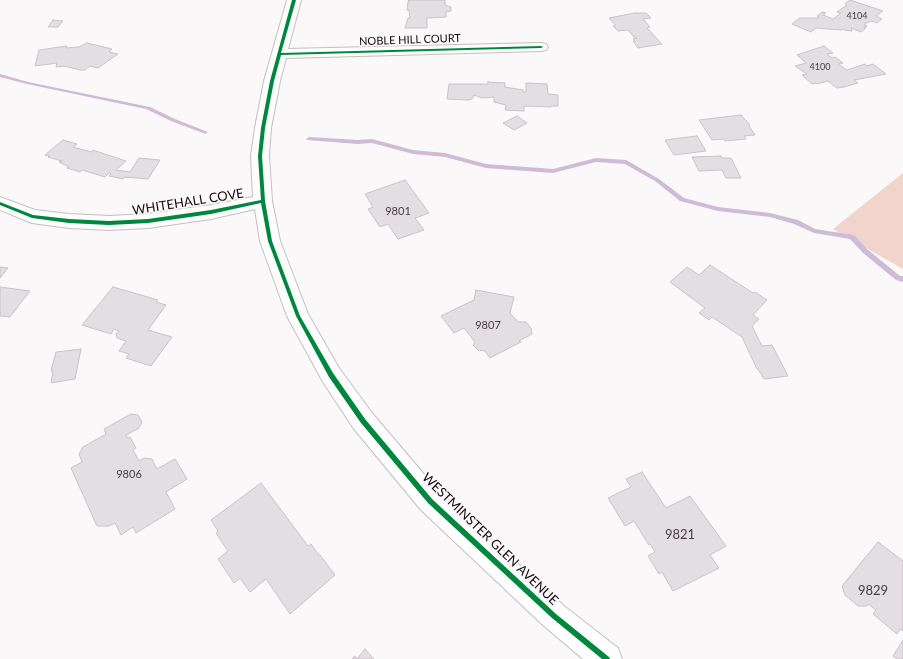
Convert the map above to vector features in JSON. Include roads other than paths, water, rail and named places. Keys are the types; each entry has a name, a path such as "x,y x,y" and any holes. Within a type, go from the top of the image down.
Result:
{"street":[{"name":"WESTMINSTER GLEN AVENUE","path":"294,0 272,81 263,128 260,156 262,201 270,241 298,316 331,375 363,421 430,501 554,616 607,659"},
{"name":"NOBLE HILL COURT","path":"279,54 541,47"},
{"name":"WHITEHALL COVE","path":"0,203 32,216 69,221 109,223 148,222 211,212 262,201"}],"waterway":[{"path":"0,75 27,83 148,108 173,120 205,132"},
{"path":"309,139 358,142 372,141 413,152 445,155 486,166 553,171 596,160 626,162 657,180 682,200 718,209 770,215 796,222 814,231 852,237 865,251 898,278 903,279"}]}
